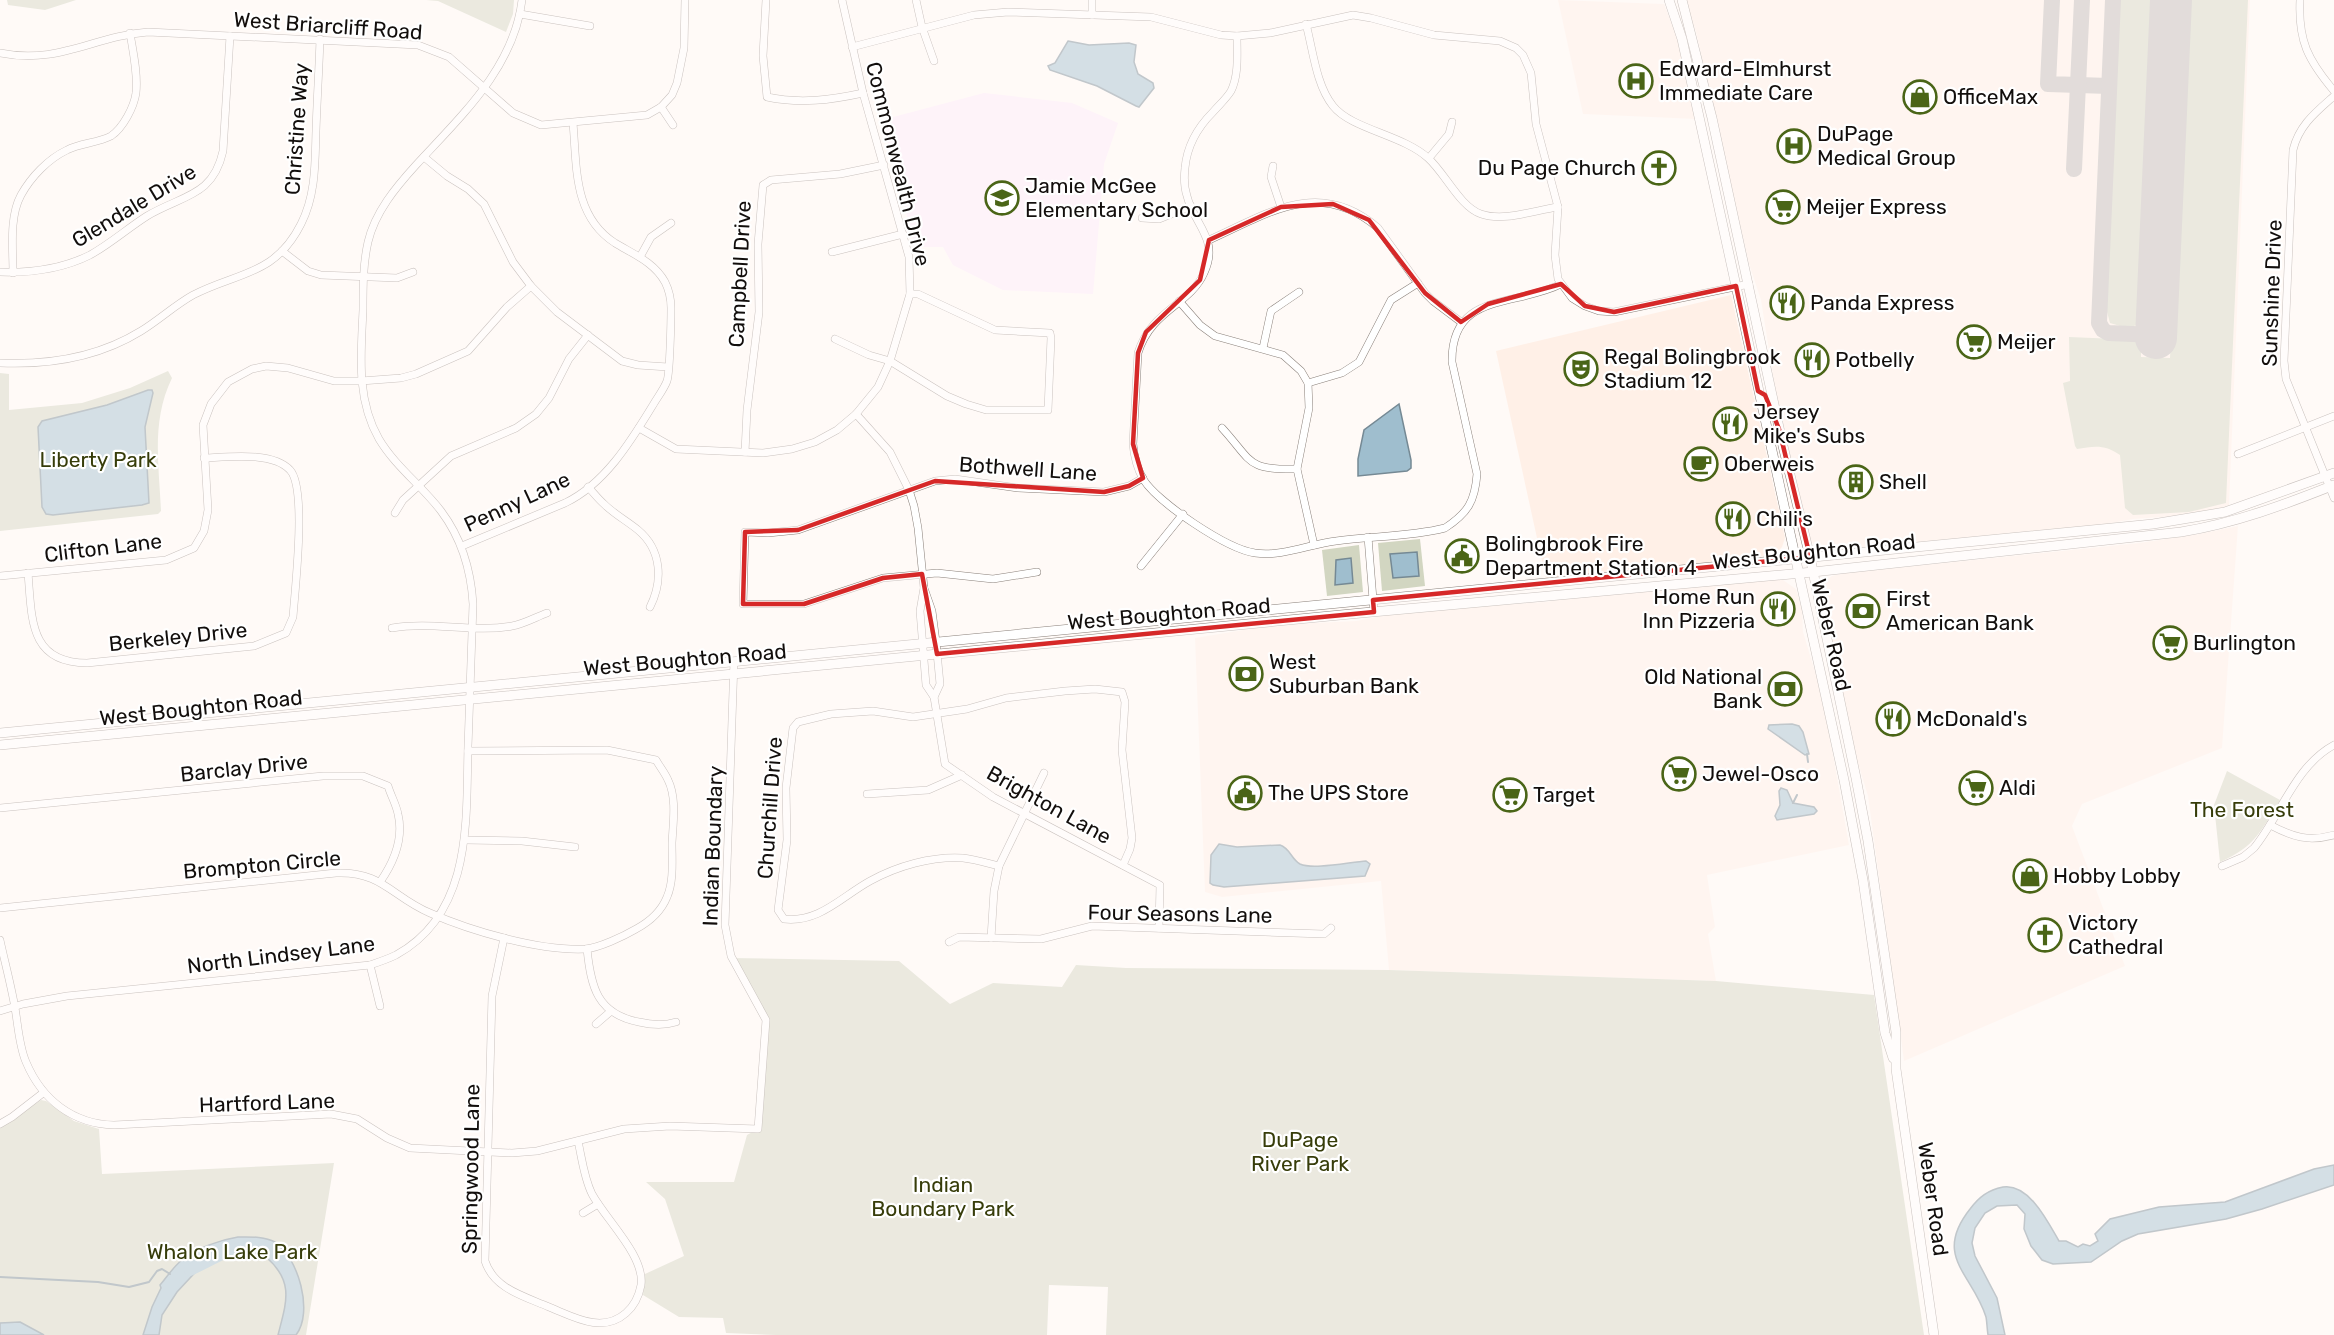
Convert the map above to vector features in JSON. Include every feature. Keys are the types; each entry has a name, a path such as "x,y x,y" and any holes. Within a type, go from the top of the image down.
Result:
{"main road":[{"name":"Weber Road","path":"1669,0 1682,39 1845,780 1863,880 1885,1033 1896,1069"},
{"name":"Weber Road","path":"1682,0 1712,118 1779,429 1810,557 1868,841 1896,1032 1896,1069 1934,1335"},
{"path":"1758,391 1765,395 1774,425 1779,429"},
{"name":"West Boughton Road","path":"0,733 2182,520 2225,512 2330,474"},
{"name":"West Boughton Road","path":"0,745 923,655 1813,572 2181,532 2216,526 2258,514 2332,486"}],"street":[{"path":"470,687 472,586 469,567 462,546 440,511 379,439 372,424 361,381 364,278 369,239 382,211 400,184 484,87 508,53 515,35 522,0"},
{"path":"673,125 661,107 672,95 681,66 686,0"},
{"path":"766,0 764,56 767,97 806,102 863,93"},
{"name":"Commonwealth Drive","path":"639,428 676,449 763,453 792,449 815,442 837,430 856,414 878,387 890,362 910,294 909,257 863,93 842,0"},
{"path":"916,0 922,27 934,61"},
{"path":"1092,0 1092,15"},
{"path":"2300,0 2300,23 2305,46 2316,69 2334,91"},
{"path":"852,47 974,15 1008,12 1161,19 1221,35 1237,36 1270,33 1342,17 1362,16 1434,35 1500,40 1516,48 1528,63 1531,73 1536,123 1558,207 1555,264 1561,284 1572,298 1599,311 1614,312 1749,284"},
{"path":"520,14 590,26"},
{"path":"1306,24 1323,90 1337,111 1354,121 1402,141 1429,158 1470,208 1480,214 1500,217 1558,207"},
{"name":"West Briarcliff Road","path":"0,53 33,56 60,54 130,33 148,32 396,42 429,48 449,57 513,113 541,125 647,115 661,107"},
{"path":"13,273 14,218 21,196 35,176 50,160 66,150 110,136 122,125 131,110 136,94 130,33"},
{"name":"Glendale Drive","path":"0,272 13,273 56,267 89,255 150,215 193,195 207,184 218,168 223,150 230,36"},
{"path":"1237,36 1233,86 1225,99 1197,131 1188,150 1185,183 1191,206 1209,240 1205,272 1192,289 1152,325 1138,353 1133,444 1143,478 1154,492 1220,540 1243,551 1266,554 1368,537 1445,528 1463,514 1475,493 1477,474 1452,362 1455,335 1461,322 1488,304 1539,293 1561,284"},
{"name":"Christine Way","path":"0,363 40,363 92,353 119,342 158,320 192,295 266,265 282,251 300,226 310,203 314,179 320,39"},
{"name":"Sunshine Drive","path":"2334,96 2307,120 2296,138 2293,150 2285,372 2306,427 2330,474 2334,498"},
{"path":"1429,158 1449,134 1452,122"},
{"name":"Penny Lane","path":"462,546 566,503 588,487 612,465 639,428 667,381 671,310 669,292 657,271 607,236 592,221 584,207 579,188 573,123"},
{"path":"424,157 447,176 468,189 484,204 513,262 531,286 557,312 622,361 638,365 668,367"},
{"name":"Campbell Drive","path":"745,452 747,410 759,312 758,234 763,184 771,180 840,174 884,165"},
{"path":"1273,166 1272,177 1281,207"},
{"path":"1209,240 1281,207 1317,202 1333,204 1369,220 1386,236 1433,301 1461,322"},
{"path":"1142,218 1159,219 1191,206"},
{"path":"640,257 651,237 671,223"},
{"path":"832,252 903,234"},
{"path":"282,251 308,271 321,275 397,278 413,272"},
{"path":"1308,384 1342,373 1359,362 1391,300 1418,283"},
{"name":"Clifton Lane","path":"0,576 166,560 194,548 204,531 208,510 202,433 207,411 223,386 243,373 259,367 278,366 326,380 361,381 409,376 463,354 476,344 507,307 531,286"},
{"path":"1263,348 1271,311 1299,292"},
{"path":"835,339 890,362 947,396 966,404 986,410 1048,410 1052,338 1050,333 994,330 918,294 910,294"},
{"path":"1179,301 1200,325 1215,336 1283,355 1301,371 1308,384 1310,408 1297,469 1314,545"},
{"path":"395,513 403,500 451,456 516,428 536,414 546,402 569,359 588,335"},
{"name":"Brighton Lane","path":"856,414 890,452 909,490 916,518 924,588 932,611 940,684 934,697 935,714 945,764 993,797 1160,885 1159,928"},
{"path":"2238,454 2334,416"},
{"path":"1222,428 1244,456 1253,463 1271,470 1297,469"},
{"name":"Berkeley Drive","path":"27,573 34,629 39,641 48,653 69,662 87,663 254,646 286,633 293,616 299,503 290,470 274,461 249,455 204,458"},
{"name":"Bothwell Lane","path":"922,574 883,578 804,604 743,604 745,532 768,533 798,530 935,481 955,479 1018,488 1104,492 1129,486 1143,478"},
{"path":"588,487 603,504 639,531 654,550 659,574 658,588 650,607"},
{"path":"1141,566 1183,514"},
{"path":"1368,537 1374,612"},
{"path":"922,574 937,573 993,579 1037,572"},
{"name":"Brighton Lane","path":"924,588 920,611 923,655 926,685 934,697"},
{"path":"392,628 415,625 472,628 514,626 547,613"},
{"name":"Indian Boundary","path":"734,661 725,925 731,956 766,1020 758,1129"},
{"name":"North Lindsey Lane","path":"0,1011 67,996 370,965 396,955 415,940 437,916 458,879 465,840 470,687"},
{"name":"Churchill Drive","path":"999,866 963,858 932,860 901,867 871,880 822,913 796,921 784,919 778,910 787,840 786,788 793,728 798,722 831,714 863,711 905,716 935,714 967,710 1006,698 1095,689 1122,692 1125,702 1122,750 1132,838 1123,865"},
{"path":"2222,867 2248,853 2270,825 2306,768 2323,751 2334,745"},
{"name":"Brompton Circle","path":"0,908 336,873 360,873 380,882 412,904 437,916 504,938 546,946 587,949 625,935 646,923 659,911 671,885 674,806 669,781 656,760 607,750 468,751"},
{"path":"991,938 994,891 999,866 1044,773"},
{"path":"867,794 928,790 962,775"},
{"name":"Barclay Drive","path":"0,808 323,776 363,777 388,786 399,819 394,858 380,882"},
{"path":"2270,825 2301,838 2312,839 2334,835"},
{"path":"465,840 522,841 575,847"},
{"name":"Four Seasons Lane","path":"949,942 959,937 1041,939 1092,926 1324,934 1331,928"},
{"name":"Springwood Lane","path":"504,938 492,996 485,1261 492,1276 504,1287 583,1321 601,1323 618,1319 631,1308 639,1295 641,1280 635,1258 598,1204 586,1178 578,1141"},
{"name":"Hartford Lane","path":"0,940 25,1061 43,1093 67,1113 79,1119 103,1125 331,1114 357,1119 387,1138 411,1148 525,1153 624,1129 670,1126 758,1129"},
{"path":"587,949 592,984 610,1012 628,1020 643,1023 663,1026 676,1022"},
{"path":"370,965 380,1006"},
{"path":"596,1024 610,1012"},
{"path":"0,1124 43,1093"},
{"path":"583,1213 598,1204"}],"highlighted area":[{"path":"1333,204 1369,220 1425,293 1461,322 1488,304 1561,284 1585,306 1614,312 1736,286 1758,391 1765,395 1779,429 1810,557 1373,600 1374,612 937,654 922,574 883,578 804,604 743,604 745,532 798,530 935,481 1104,492 1129,486 1143,478 1133,444 1138,353 1146,332 1200,280 1209,240 1281,207"}],"shaded area":[{"path":"1558,0 1664,4 1679,42 1696,119 1583,114"},
{"path":"1685,0 2250,0 2229,506 2206,514 2133,519 2101,525 1834,550 1821,550 1815,546 1809,538 1776,394 1761,300 1749,264 1696,32"},
{"name":"Jamie McGee Elementary School","path":"984,93 1072,103 1118,123 1104,164 1093,294 1003,290 953,265 943,247 915,247 882,120"},
{"name":"DuPage Medical Group","path":"1806,131 1811,155 1783,162 1777,137"},
{"path":"1731,295 1785,538 1782,547 1775,554 1752,558 1546,579 1496,351"},
{"path":"2238,526 2222,748 2082,804 2072,826 2125,966 1904,1061 1868,796 1857,760 1824,605 1822,587 1825,581 1832,576 1846,573 2139,543"},
{"path":"1783,580 1796,589 1802,609 1803,632 1823,698 1849,845 1707,875 1715,927 1708,934 1716,981 1389,970 1381,881 1222,897 1205,892 1195,638 1273,625 1356,621 1392,614 1545,602 1581,596"}],"green space":[{"path":"7,0 76,0 45,10 8,5"},
{"path":"426,0 514,0 513,14 506,32 438,1"},
{"path":"2119,0 2157,0 2144,323 2127,328 2110,323 2106,308"},
{"path":"2183,0 2248,0 2226,503 2189,512 2133,515 2125,508 2120,455 2104,447 2077,449 2075,446 2063,383 2070,381 2069,337 2141,340 2141,357 2170,358"},
{"name":"Liberty Park","path":"168,371 172,378 165,394 159,427 161,511 158,514 0,531 0,373 9,374 9,410 82,403 130,388"},
{"path":"1420,539 1425,586 1382,591 1378,543"},
{"path":"1359,545 1363,592 1327,596 1322,550"},
{"name":"The Forest","path":"2227,771 2280,800 2256,837 2241,850 2220,862 2214,805"},
{"name":"DuPage River Park","path":"730,958 899,961 950,1004 993,983 1062,987 1076,965 1126,968 1389,970 1716,981 1874,995 1924,1335 1106,1335 1108,1287 1049,1285 1047,1335 726,1333 723,1318 679,1317 643,1295 645,1274 684,1256 665,1199 646,1182 734,1182 747,1135 758,1129 763,1021"},
{"name":"Whalon Lake Park","path":"41,1100 46,1101 74,1121 99,1129 102,1174 334,1163 306,1335 0,1335 0,1128"}],"water":[{"path":"1068,41 1089,45 1129,43 1136,45 1134,62 1138,74 1153,83 1154,88 1139,107 1097,86 1050,70 1048,66 1055,63"},
{"path":"152,390 153,393 145,427 149,503 46,514 42,507 38,427 42,421 107,405"},
{"path":"1399,404 1411,468 1407,471 1358,476 1358,459 1364,430"},
{"path":"1417,552 1419,576 1393,578 1390,554"},
{"path":"1351,558 1353,583 1335,585 1336,560"},
{"path":"1769,725 1799,726 1803,732 1809,754 1805,755 1768,729"},
{"path":"1781,788 1787,790 1793,803 1814,807 1817,811 1814,814 1777,820 1775,816 1780,805 1779,791"},
{"path":"1219,844 1237,847 1280,845 1297,862 1306,866 1366,861 1370,864 1365,876 1224,887 1210,883 1211,855"},
{"path":"2334,1165 2334,1185 2226,1219 2138,1234 2122,1241 2091,1262 2053,1264 2042,1260 2031,1246 2024,1229 2025,1214 2017,1205 1997,1206 1985,1213 1975,1228 1972,1243 1975,1256 1997,1298 2005,1335 1988,1335 1986,1317 1980,1302 1959,1265 1955,1253 1955,1240 1959,1226 1970,1209 1984,1195 2003,1187 2012,1187 2029,1197 2037,1205 2059,1241 2066,1241 2078,1247 2083,1244 2090,1246 2098,1241 2095,1234 2110,1219 2159,1207 2225,1202 2314,1169"},
{"path":"238,1237 271,1240 283,1249 291,1260 301,1286 304,1313 296,1335 278,1335 286,1293 281,1275 266,1257 240,1248 203,1264 177,1292 162,1315 159,1335 143,1335 161,1288 160,1285 176,1266 201,1248"},
{"path":"20,1322 44,1335 0,1335 0,1323"}],"waterway":[{"path":"1807,754 1808,762"},
{"path":"1793,803 1797,795"},
{"path":"190,1270 228,1251 251,1246"},
{"path":"0,1277 98,1282 129,1287 149,1282 157,1271 162,1269 170,1274"}],"taxiway":[{"path":"2052,0 2048,84 2109,86"},
{"path":"2074,169 2082,0"},
{"path":"2113,0 2099,323 2108,333 2157,335"}],"runway":[{"path":"2156,338 2171,0"}],"place":[{"name":"Edward-Elmhurst Immediate Care","path":"1636,81"},
{"name":"OfficeMax","path":"1920,97"},
{"name":"DuPage Medical Group","path":"1794,146"},
{"name":"Du Page Church","path":"1659,168"},
{"name":"Jamie McGee Elementary School","path":"1002,198"},
{"name":"Meijer Express","path":"1783,207"},
{"name":"Panda Express","path":"1787,303"},
{"name":"Meijer","path":"1974,342"},
{"name":"Potbelly","path":"1812,360"},
{"name":"Regal Bolingbrook Stadium 12","path":"1581,369"},
{"name":"Jersey Mike's Subs","path":"1730,424"},
{"name":"Oberweis","path":"1701,464"},
{"name":"Shell","path":"1856,482"},
{"name":"Chili's","path":"1733,519"},
{"name":"Bolingbrook Fire Department Station 4","path":"1462,556"},
{"name":"Home Run Inn Pizzeria","path":"1778,609"},
{"name":"First American Bank","path":"1863,611"},
{"name":"Burlington","path":"2170,643"},
{"name":"West Suburban Bank","path":"1246,674"},
{"name":"Old National Bank","path":"1785,689"},
{"name":"McDonald's","path":"1893,719"},
{"name":"Jewel-Osco","path":"1679,774"},
{"name":"Aldi","path":"1976,788"},
{"name":"The UPS Store","path":"1245,793"},
{"name":"Target","path":"1510,795"},
{"name":"Hobby Lobby","path":"2030,876"},
{"name":"Victory Cathedral","path":"2045,935"}],"park label":[{"name":"Indian Boundary Park","path":"943,1197"}]}
